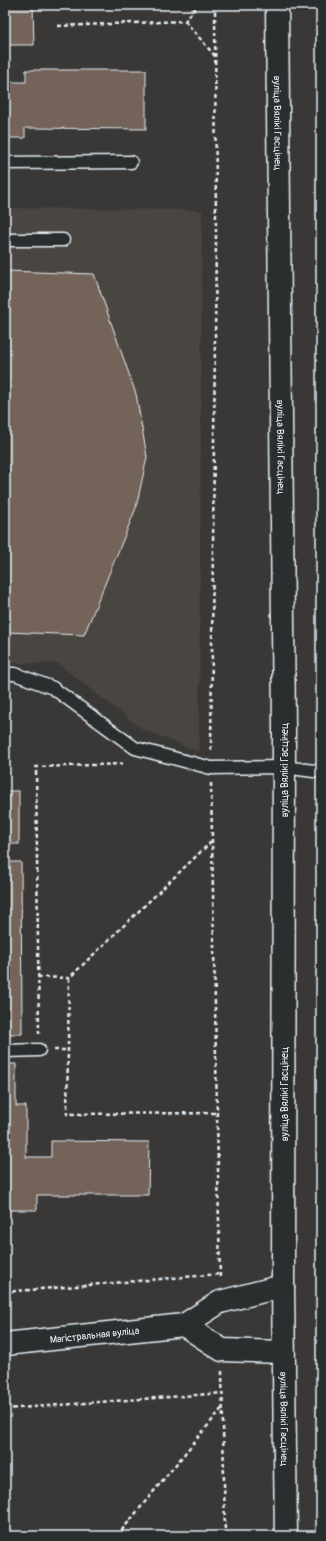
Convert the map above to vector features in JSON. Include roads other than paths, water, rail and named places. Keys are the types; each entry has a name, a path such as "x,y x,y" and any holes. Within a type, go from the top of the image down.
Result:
{"main road":[{"name":"вуліца Вялікі Гасцінец","path":"277,5 284,767 282,1286 286,1536"},
{"path":"282,1286 220,1302 184,1325 222,1350 283,1352"},
{"name":"Магістральная вуліца","path":"5,1344 184,1325"}],"lane":[{"path":"277,5 282,5"},
{"path":"5,163 131,162"},
{"path":"5,240 64,240"},
{"path":"5,674 16,674 53,688 136,748 211,768 284,767 321,772"},
{"path":"5,1051 39,1050"}]}
